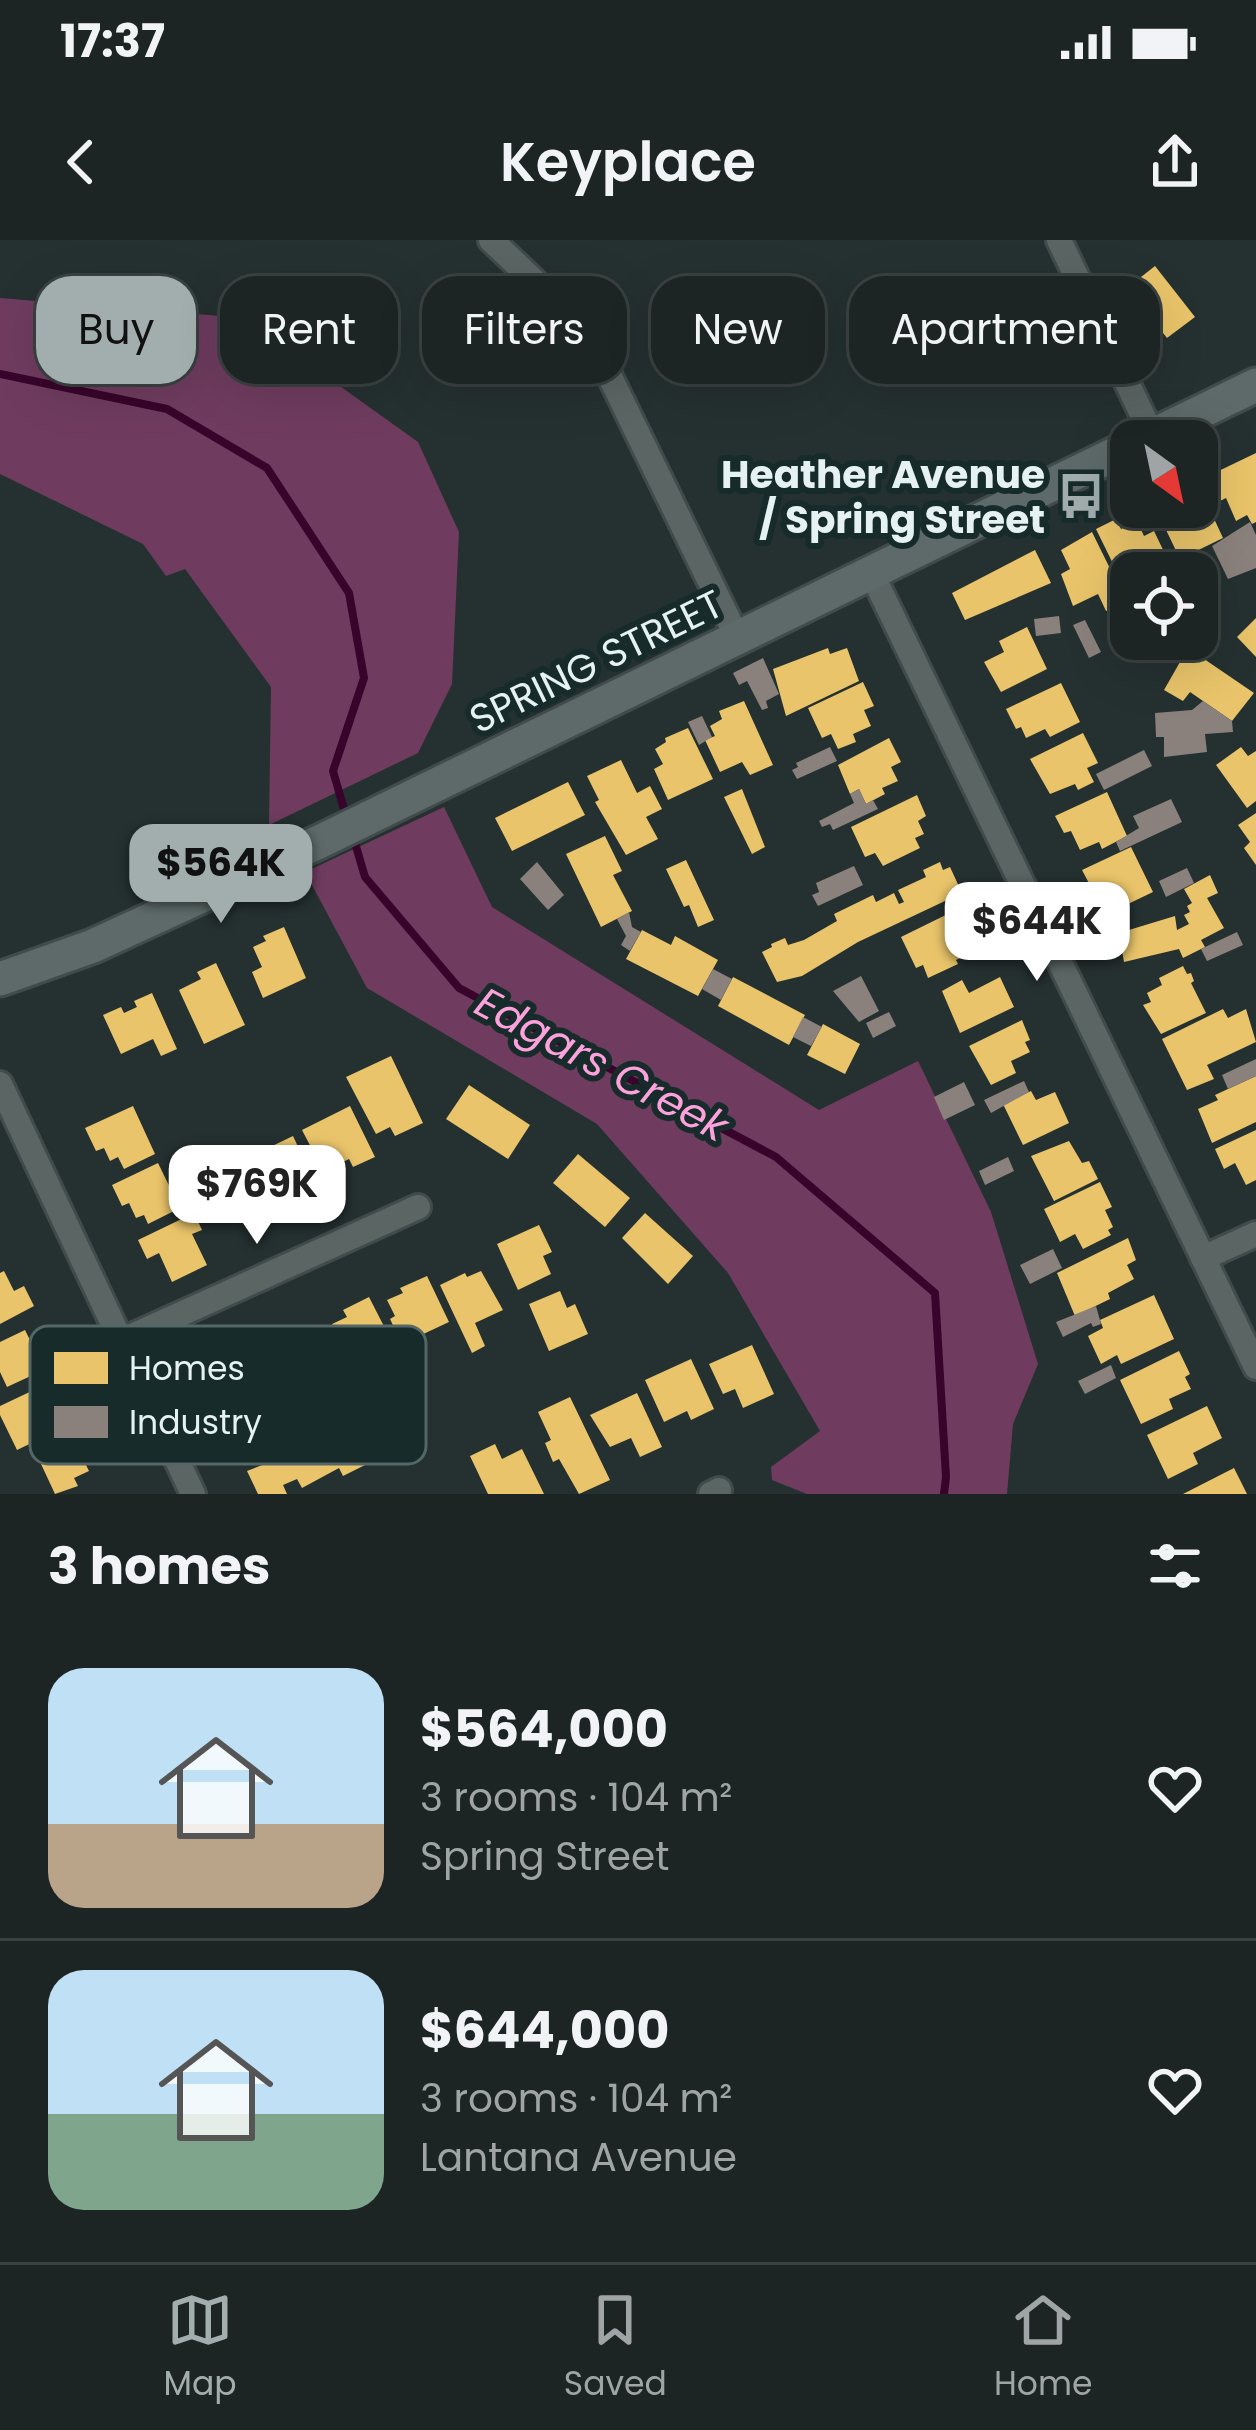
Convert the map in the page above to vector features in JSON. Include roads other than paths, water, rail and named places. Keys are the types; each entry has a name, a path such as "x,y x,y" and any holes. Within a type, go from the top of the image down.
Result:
{"street":[{"path":"491,240 593,342 738,639"},
{"path":"1059,240 1132,420"},
{"name":"SPRING STREET","path":"1184,420 1256,385"},
{"name":"SPRING STREET","path":"0,979 93,946 319,842 1110,456"},
{"path":"872,574 1256,1367"},
{"name":"SPRING STREET","path":"0,1004 93,946"},
{"path":"0,1084 114,1326"},
{"path":"154,1326 418,1208"},
{"path":"1203,1258 1256,1234"},
{"path":"179,1464 193,1494"}],"waterway":[{"name":"Edgars Creek","path":"0,374 167,409 267,468 349,593 364,678 333,771 346,816"},
{"name":"Edgars Creek","path":"353,836 365,877 459,988 776,1157 935,1293 944,1494"}],"place":[{"name":"Heather Avenue / Spring Street","path":"1081,496"}]}
